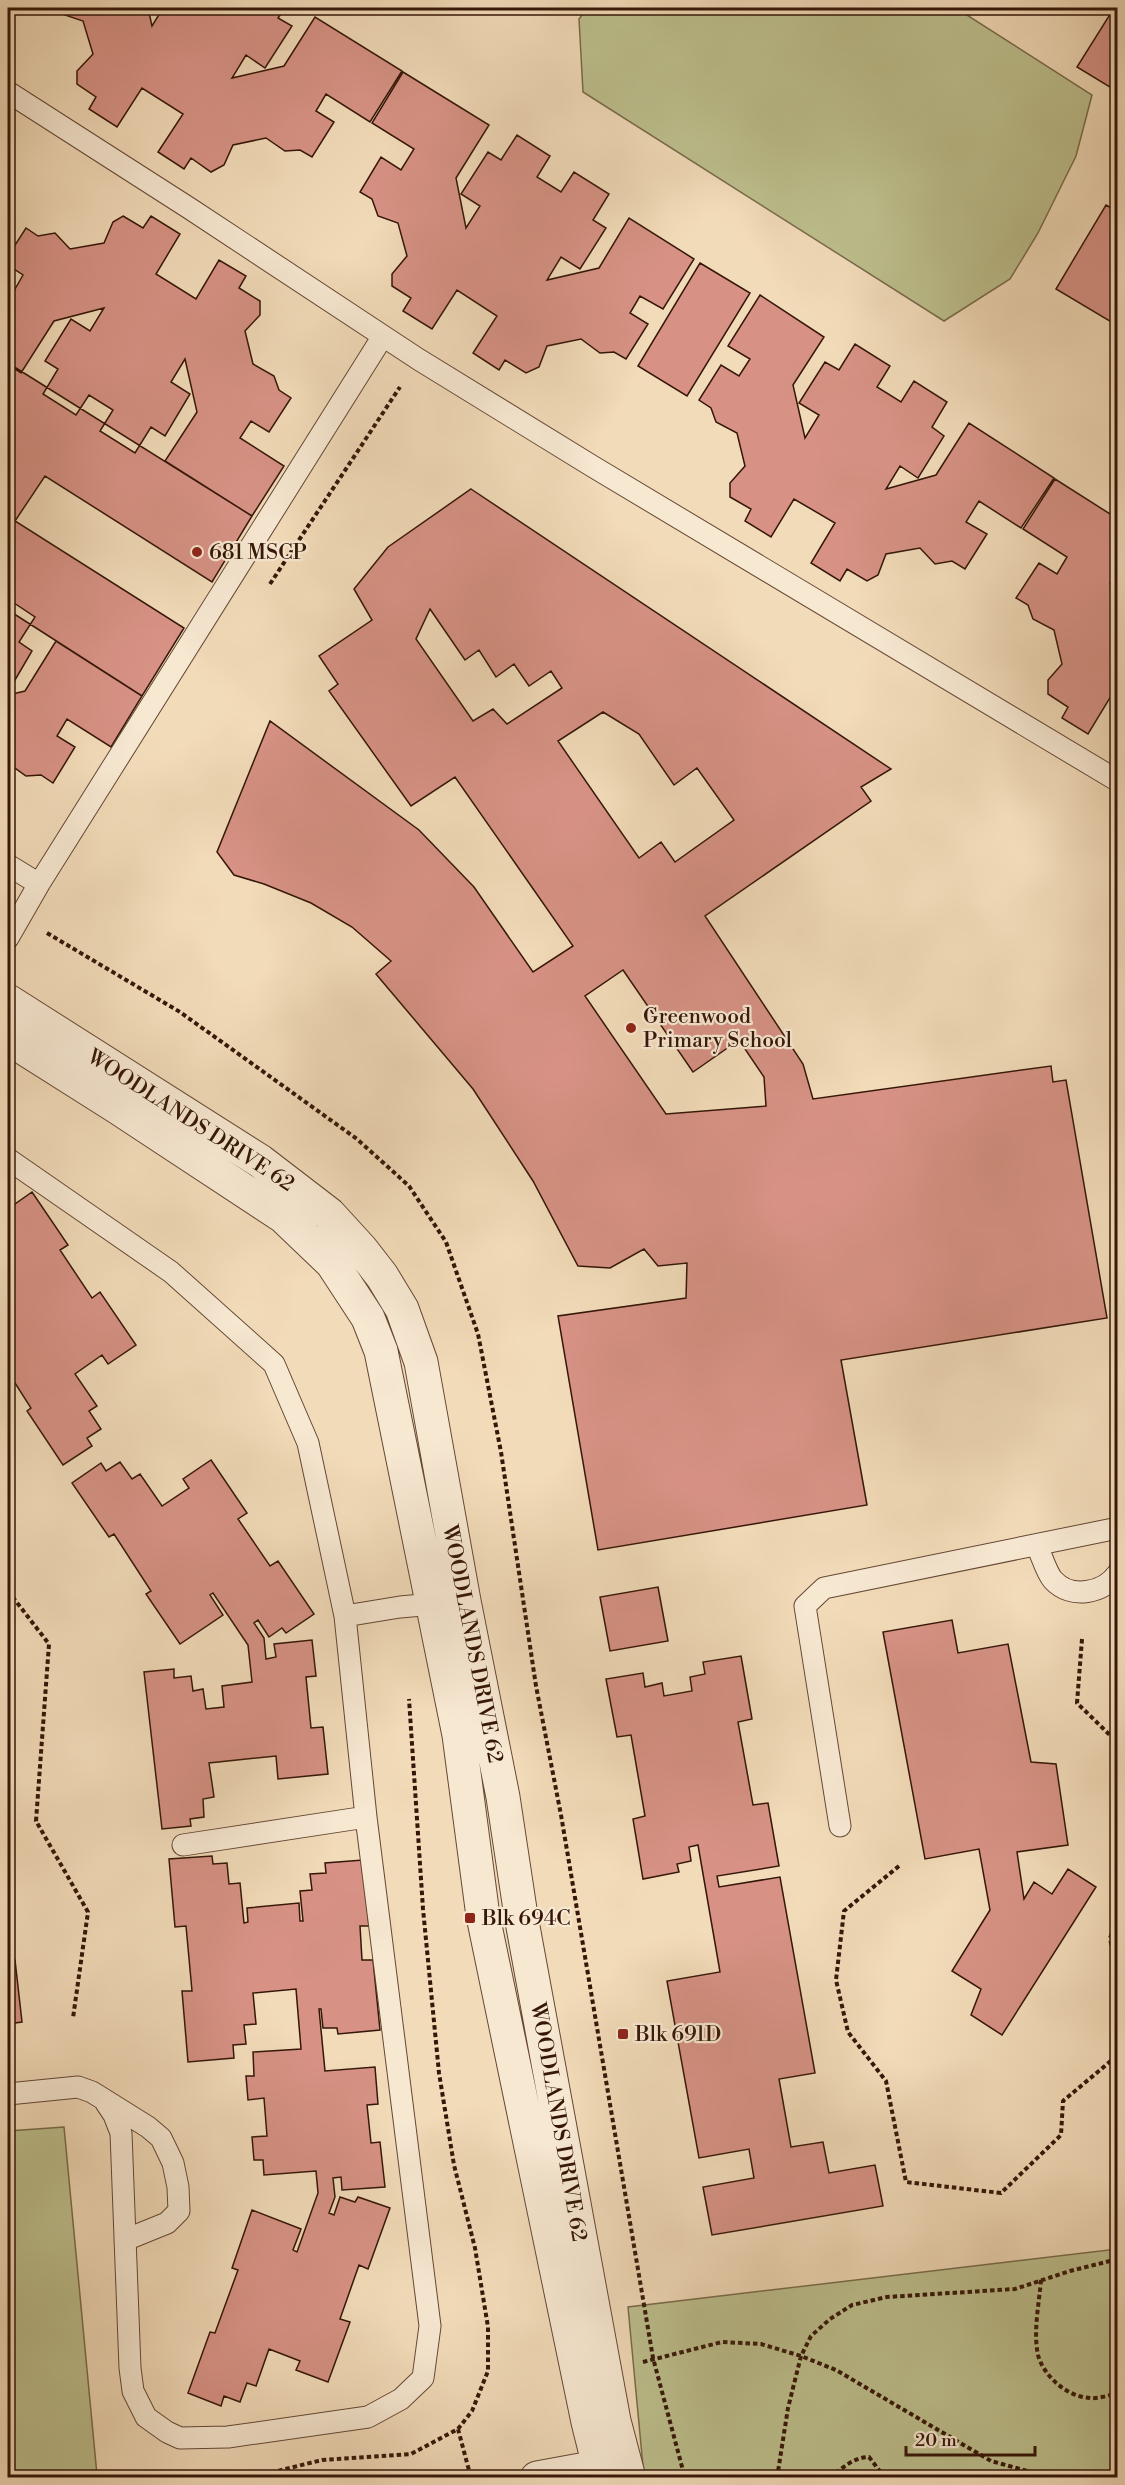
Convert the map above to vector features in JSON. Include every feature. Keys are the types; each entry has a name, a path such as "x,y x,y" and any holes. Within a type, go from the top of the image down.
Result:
{"street":[{"name":"WOODLANDS DRIVE 62","path":"8,1001 260,1161 329,1214 382,1276 402,1309 421,1362 448,1603 459,1735 483,1916 614,2471"},
{"name":"WOODLANDS DRIVE 62","path":"8,1038 284,1217 332,1263 368,1318 381,1351 448,1603 503,1797 521,1916 606,2376 614,2471"},
{"path":"537,2478 614,2471"}],"lane":[{"path":"8,92 199,214 383,336 602,472 1118,781"},
{"path":"8,938 39,884 383,336"},
{"path":"8,865 39,884"},
{"path":"8,1160 171,1272 274,1364 308,1443 345,1616 366,1817 430,2326 423,2378 401,2399 368,2417 228,2437 180,2438 146,2417 133,2391 130,2368 121,2133 106,2103"},
{"path":"840,1826 805,1606 824,1588 1118,1528"},
{"path":"1037,1546 1052,1579 1067,1589 1085,1592 1095,1590 1111,1582 1118,1573"},
{"path":"345,1616 448,1603"},
{"path":"183,1845 366,1817"},
{"path":"8,2094 78,2087 92,2092 106,2103 148,2127 161,2138 173,2163 178,2187 179,2211 167,2223 125,2240"}],"path":[{"path":"8,1591 49,1644 36,1821 88,1912 73,2019"},
{"path":"1082,1639 1077,1703 1118,1743"},
{"path":"899,1866 844,1911 836,1980 848,2032 886,2081 906,2182 1001,2193 1061,2135 1063,2101 1118,2055"},
{"path":"1118,1920 1110,1938 1118,1982"},
{"path":"777,2478 788,2408 801,2356 811,2336 830,2319 852,2305 887,2297 1015,2289 1070,2271 1118,2259"},
{"path":"1041,2280 1036,2331 1039,2357 1050,2376 1063,2390 1090,2398 1118,2393"},
{"path":"606,2376 652,2358 722,2342 761,2344 836,2370 991,2461 1062,2478"},
{"path":"249,2478 322,2460 411,2454 458,2429 471,2478"},
{"path":"830,2478 846,2464 862,2457 869,2457 885,2478"},
{"path":"1083,2478 1114,2478"}],"green space":[{"path":"587,8 956,8 1092,95 1076,156 1038,233 1010,279 944,321 583,92 579,19"},
{"path":"64,2127 97,2475 8,2477 8,2131"},
{"path":"1117,2249 1117,2477 644,2477 628,2307"}],"building":[{"path":"60,8 148,8 152,26 163,8 285,8 278,18 292,26 265,68 246,55 232,78 284,66 315,17 402,71 370,122 326,94 316,111 334,122 312,157 300,150 285,151 266,138 233,145 224,165 211,172 191,158 184,169 158,152 183,114 142,88 117,127 89,109 96,97 77,84 77,71 93,54 83,21 62,14"},
{"path":"1114,8 1118,8 1118,92 1077,67"},
{"path":"403,72 489,125 456,178 466,228 480,206 461,194 488,152 501,160 517,135 550,156 537,177 561,192 574,172 609,194 593,220 606,228 580,269 561,257 547,280 599,268 629,218 694,259 663,309 640,296 630,313 648,324 626,359 614,352 600,353 581,339 547,346 539,367 526,373 505,360 499,370 473,353 497,316 457,290 432,329 403,311 411,298 392,286 392,274 407,256 398,223 378,216 372,199 360,192 381,157 401,170 414,149 372,123"},
{"path":"1106,205 1118,212 1118,326 1056,289"},
{"path":"123,216 143,228 151,216 180,234 156,274 196,299 219,260 246,276 239,288 260,301 260,315 245,331 253,364 274,376 279,390 291,398 269,432 251,421 240,438 284,466 252,516 165,461 197,412 185,359 171,382 190,394 165,436 151,427 135,453 100,431 113,410 89,395 76,415 43,394 58,369 45,361 71,319 90,331 104,308 54,321 21,373 8,364 8,294 11,296 23,275 8,265 8,256 26,228 38,236 55,233 70,249 104,243 113,222"},
{"path":"700,263 750,293 687,396 638,366"},
{"path":"760,295 824,337 793,385 805,438 819,415 799,403 825,362 839,370 855,344 890,366 877,387 901,402 914,381 947,402 932,427 944,436 918,478 900,466 886,489 936,475 969,423 1054,478 1021,528 979,501 966,522 987,534 965,569 952,561 935,564 920,548 886,554 878,575 867,581 847,569 840,581 811,563 835,523 794,499 771,537 745,521 751,509 730,497 730,483 745,466 737,433 716,422 711,408 699,400 721,365 739,376 750,359 728,346"},
{"name":"681 MSCP","path":"8,363 252,516 212,582 45,476 15,521 184,628 142,696 8,610"},
{"path":"1055,479 1118,519 1118,572 1110,583 1118,615 1118,700 1111,696 1088,734 1062,718 1068,707 1048,694 1048,680 1062,664 1054,630 1033,619 1028,605 1016,598 1039,563 1057,574 1067,557 1023,529"},
{"path":"471,489 891,769 861,787 871,801 705,916 803,1064 813,1099 1051,1066 1053,1082 1066,1080 1107,1318 841,1360 867,1505 598,1550 558,1316 686,1298 687,1263 658,1266 644,1249 610,1268 578,1266 533,1181 473,1089 376,974 391,961 352,927 311,903 234,875 217,852 270,721 419,830 474,887 533,972 573,946 455,777 411,806 329,691 338,684 319,656 372,620 354,589 388,547","holes":["430,609 465,660 479,650 496,677 514,664 529,686 551,671 562,688 507,724 493,709 473,721 416,639","603,712 639,734 674,785 697,768 734,820 675,862 661,842 639,858 558,741","623,970 693,1072 739,1040 764,1077 766,1106 666,1114 585,996"]},
{"path":"8,599 35,617 19,642 32,651 8,692"},
{"path":"56,641 142,696 111,747 67,719 57,736 75,747 53,783 41,775 26,776 8,763 8,695 25,691"},
{"path":"32,1192 68,1245 60,1250 92,1298 100,1292 136,1345 108,1364 102,1355 75,1374 97,1406 89,1411 101,1429 87,1438 92,1446 63,1465 27,1411 31,1408 8,1372 8,1292 10,1296 13,1294 8,1285 8,1209"},
{"path":"211,1460 247,1513 238,1519 270,1566 278,1561 314,1614 286,1633 282,1628 269,1637 258,1620 254,1623 264,1638 266,1659 276,1657 274,1644 312,1640 316,1676 306,1677 311,1728 323,1727 328,1774 278,1779 276,1756 209,1763 214,1797 203,1799 204,1817 190,1819 191,1826 162,1829 144,1672 174,1669 174,1678 191,1676 193,1691 203,1689 206,1709 224,1707 222,1686 252,1682 248,1645 213,1593 210,1595 223,1615 180,1644 146,1594 151,1591 114,1534 109,1537 72,1483 101,1463 106,1471 120,1462 132,1479 140,1474 162,1506 189,1488 183,1479"},
{"path":"658,1587 668,1641 610,1651 600,1597"},
{"path":"952,1620 958,1653 1008,1644 1031,1762 1056,1764 1068,1845 1017,1852 1024,1899 1034,1882 1052,1894 1068,1869 1096,1887 1002,2035 971,2015 981,1989 952,1971 990,1910 979,1849 925,1859 883,1632"},
{"path":"741,1656 752,1719 738,1722 753,1805 768,1803 779,1866 717,1876 719,1887 780,1877 815,2073 779,2079 791,2147 823,2142 829,2173 875,2165 883,2206 712,2235 703,2187 754,2178 749,2149 699,2158 667,1981 720,1972 698,1845 689,1847 691,1861 677,1864 679,1872 643,1879 633,1819 645,1816 631,1735 617,1737 606,1679 643,1673 645,1687 662,1683 664,1696 692,1691 690,1677 705,1674 703,1662"},
{"path":"212,1856 213,1864 227,1863 229,1884 240,1883 244,1923 248,1922 247,1908 299,1903 300,1921 303,1921 300,1891 312,1890 310,1874 326,1873 325,1863 363,1860 369,1926 360,1926 362,1960 373,1960 380,2030 338,2034 337,2028 323,2028 321,2009 319,2009 325,2071 375,2067 378,2104 367,2105 371,2143 380,2142 385,2187 342,2190 341,2177 333,2178 335,2197 329,2213 334,2215 340,2197 355,2202 358,2197 390,2208 368,2269 359,2265 340,2319 350,2322 328,2382 296,2370 300,2361 269,2349 256,2386 247,2383 240,2402 224,2396 221,2406 188,2393 210,2332 215,2333 238,2270 232,2268 252,2210 301,2229 293,2250 297,2252 318,2193 316,2171 264,2175 263,2160 254,2160 252,2137 267,2136 264,2098 248,2100 246,2076 254,2076 253,2052 301,2049 296,1989 253,1993 256,2024 244,2025 246,2044 233,2045 234,2058 188,2062 182,1991 192,1991 186,1926 175,1927 169,1859"},
{"path":"8,1960 15,1960 22,2022 8,2024"}],"place":[{"name":"681 MSCP","path":"197,552"},
{"name":"Greenwood Primary School","path":"631,1028"},
{"name":"Blk 694C","path":"470,1918"},
{"name":"Blk 691D","path":"623,2034"}]}
